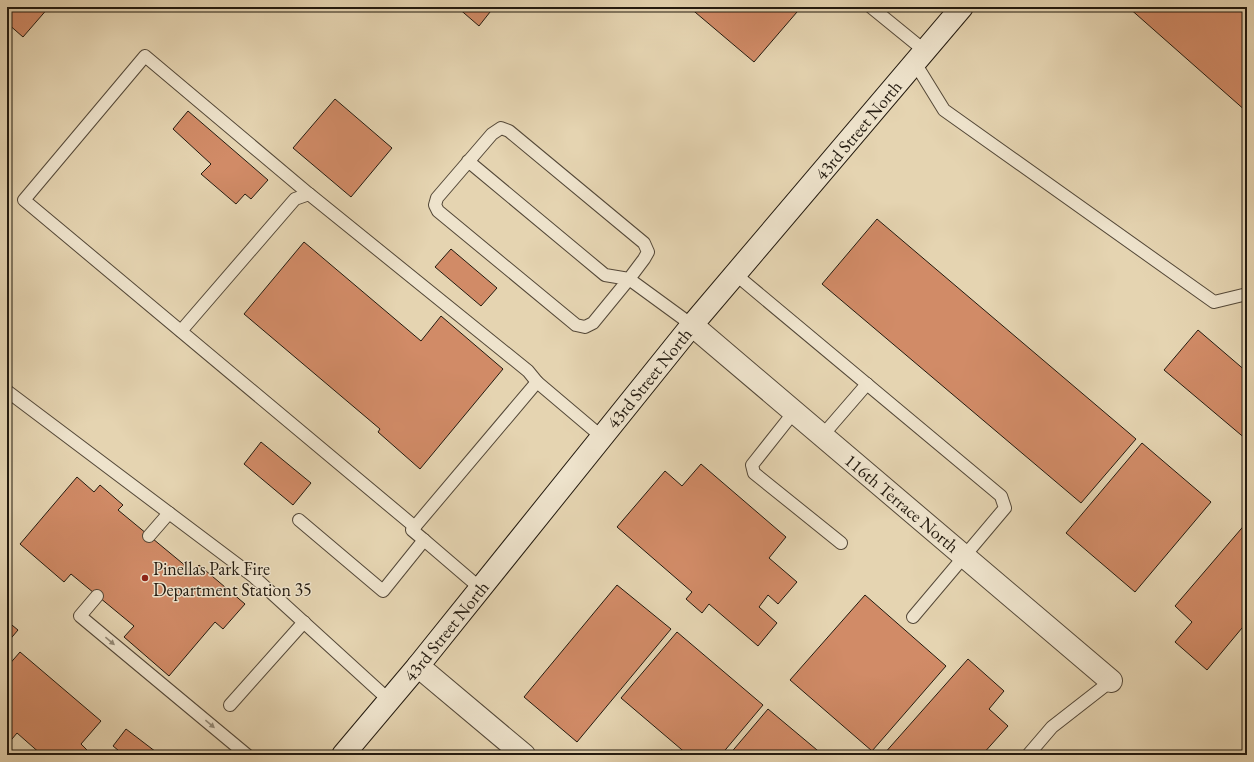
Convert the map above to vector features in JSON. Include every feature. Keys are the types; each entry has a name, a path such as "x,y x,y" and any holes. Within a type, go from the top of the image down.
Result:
{"street":[{"name":"43rd Street North","path":"342,755 418,666 692,325 962,7"},
{"name":"116th Terrace North","path":"692,325 1111,681"},
{"path":"418,666 524,755"}],"lane":[{"path":"871,7 920,57 944,110 1214,302 1247,294"},
{"path":"415,527 24,200 144,56 309,194 528,371 537,382 602,437"},
{"path":"501,128 509,131 644,243 648,252 644,259 593,323 585,327 576,325 438,211 435,205 436,198 468,161 492,134 501,128"},
{"path":"468,161 605,275 629,279 692,325"},
{"path":"181,331 295,199 309,194"},
{"path":"735,274 1001,496 1005,508 913,617"},
{"path":"480,588 412,530 537,382"},
{"path":"822,436 867,384"},
{"path":"7,391 254,577 389,700"},
{"path":"794,412 752,465 754,472 841,543"},
{"path":"149,536 169,513"},
{"path":"299,520 383,590 424,540"},
{"path":"97,596 80,616 247,755"},
{"path":"230,705 304,622"},
{"path":"1028,755 1052,727 1111,681"}],"building":[{"path":"7,7 49,7 23,37 7,23"},
{"path":"457,7 494,7 479,26"},
{"path":"689,7 791,7 797,12 754,62"},
{"path":"1128,7 1247,7 1247,112"},
{"path":"335,99 392,148 351,197 293,148"},
{"path":"188,111 268,180 251,199 245,194 236,204 201,174 211,164 173,129"},
{"path":"877,219 1136,439 1081,503 822,284"},
{"path":"304,242 421,341 441,316 503,369 420,469 378,432 380,429 244,314"},
{"path":"451,249 497,288 481,306 435,267"},
{"path":"1198,330 1247,372 1247,440 1164,370"},
{"path":"261,442 311,483 293,505 244,464"},
{"path":"1142,443 1211,502 1135,592 1066,533"},
{"path":"701,464 786,537 769,558 797,582 778,604 768,595 759,607 777,623 758,646 709,604 702,613 686,599 692,592 617,527 665,471 682,486"},
{"name":"Pinellas Park Fire Department Station 35","path":"77,477 94,492 100,485 123,505 118,510 193,572 199,565 245,604 223,629 215,622 169,676 124,637 134,626 71,574 64,582 20,544"},
{"path":"1247,522 1247,622 1207,670 1175,642 1192,622 1175,606"},
{"path":"617,585 671,629 577,742 524,697"},
{"path":"865,595 946,666 872,751 790,680"},
{"path":"7,621 18,630 7,643"},
{"path":"677,632 763,705 721,755 688,755 621,698"},
{"path":"20,652 101,721 81,744 87,750 83,755 42,755 17,733 7,745 7,667"},
{"path":"968,659 1004,691 989,709 1008,726 982,755 883,755"},
{"path":"768,709 823,755 729,755"},
{"path":"126,729 160,755 124,755 113,746"}],"place":[{"name":"Pinellas Park Fire Department Station 35","path":"145,578"}]}
